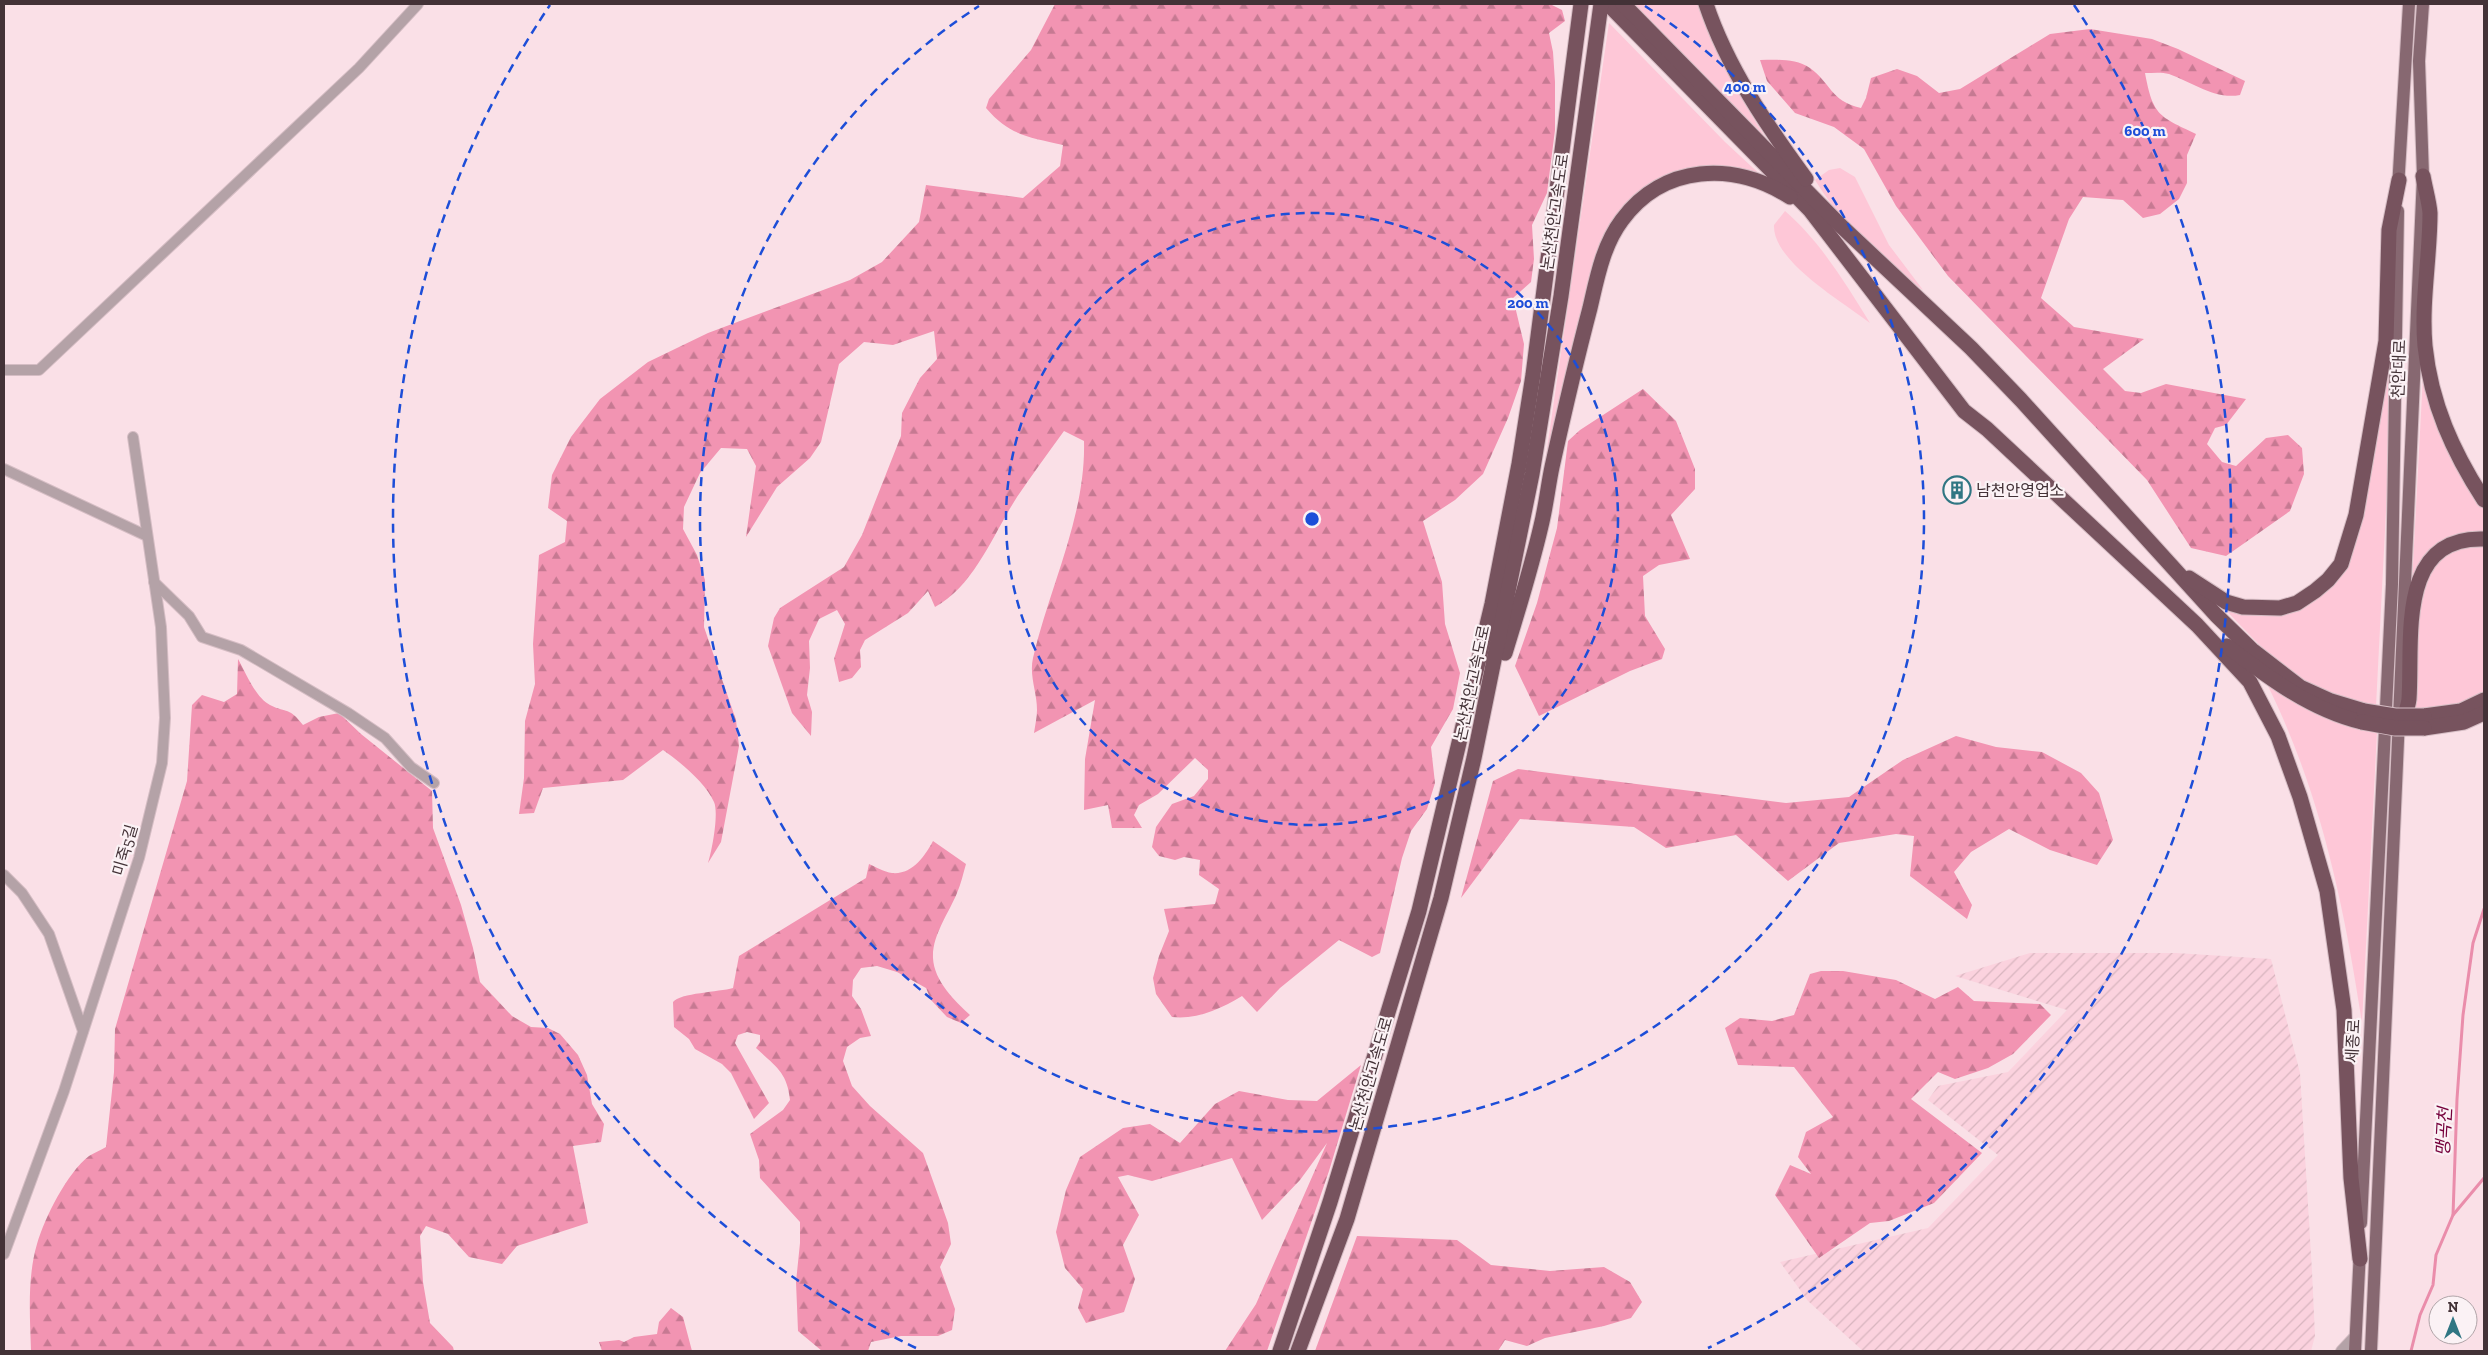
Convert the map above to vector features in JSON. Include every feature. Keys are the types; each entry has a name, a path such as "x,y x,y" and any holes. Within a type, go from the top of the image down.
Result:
{"highway":[{"name":"논산천안고속도로","path":"1280,1351 1330,1202 1418,911 1492,604 1519,464 1533,375 1581,4"},
{"name":"논산천안고속도로","path":"1298,1351 1346,1219 1441,898 1474,758 1532,474 1561,296 1602,4"},
{"path":"1608,4 1810,210 1964,411 1987,429 2197,625 2250,682 2278,736 2300,797 2326,891 2344,1010 2352,1178 2360,1259"},
{"path":"1623,4 1840,224 1971,348 2169,565 2252,650 2300,687 2363,717 2395,728 2461,711 2484,700"},
{"path":"1706,4 1730,59 1765,120 1840,224"},
{"path":"1474,758 1542,525 1567,398 1602,260 1621,221 1636,202 1656,187 1681,176 1703,172 1738,174 1754,179 1783,193 1810,210"},
{"path":"2423,176 2430,212 2425,345 2432,387 2444,426 2461,465 2484,500"},
{"path":"2169,565 2226,602 2243,607 2280,608 2297,603 2314,591 2328,580 2340,564 2356,515 2386,341 2389,230 2399,180"},
{"path":"2392,734 2408,701 2412,612 2421,576 2434,556 2455,542 2484,539"},
{"path":"2197,625 2274,682 2338,716 2363,717"},
{"path":"2424,722 2464,722 2484,713"}],"main road":[{"name":"천안대로","path":"2392,734 2392,584 2399,180 2409,4"},
{"name":"천안대로","path":"2392,734 2423,176 2419,61 2423,4"},
{"name":"세종로","path":"2355,1351 2392,734"},
{"name":"세종로","path":"2370,1351 2392,734"}],"street":[{"path":"4,370 39,370 360,68 418,4"},
{"name":"미죽5길","path":"4,1254 64,1091 139,858 162,763 166,718 161,627 133,437"},
{"path":"4,469 147,536"},
{"path":"154,582 189,616 202,637 241,650 348,713 385,738 411,767 434,783"},
{"path":"4,875 22,893 49,934 83,1032"},
{"path":"2341,1351 2355,1336"}],"shaded area":[{"path":"1625,4 1698,4 1724,65 1781,162"},
{"path":"1609,23 1725,142 1766,180 1733,167 1697,168 1620,213 1540,497"},
{"path":"1840,168 1855,177 1889,245 1923,290 1892,267 1863,240 1825,196 1815,180 1829,170"},
{"path":"1785,211 1821,249 1870,323 1811,280 1784,253 1776,239 1774,225"},
{"path":"2394,354 2376,706 2338,699 2306,683 2277,661 2225,609 2264,615 2342,570 2390,358"},
{"path":"2423,375 2484,506 2484,533 2470,532 2458,534 2448,539 2432,554 2412,584"},
{"path":"2484,546 2484,694 2464,704 2415,710 2418,626 2428,581 2436,565 2447,554 2469,547"},
{"path":"2268,686 2307,709 2334,721 2377,732 2362,1023 2347,936 2328,851 2303,768"},
{"path":"2030,953 2176,953 2271,959 2300,1073 2315,1336 2311,1351 1863,1351 1808,1301 1780,1262 1928,1228 1998,1155 1928,1100 1938,1086 2008,1072 2067,1010 1955,976"}],"green space":[{"path":"1055,4 1550,4 1562,10 1565,21 1549,33 1553,52 1555,82 1555,130 1547,193 1532,225 1534,259 1531,282 1513,298 1524,344 1521,381 1508,418 1483,474 1455,500 1423,521 1442,582 1445,624 1460,673 1453,709 1431,747 1435,783 1427,809 1411,831 1402,858 1380,953 1372,957 1339,940 1280,988 1257,1012 1242,996 1208,1013 1190,1017 1172,1017 1156,994 1153,978 1169,931 1164,909 1215,904 1219,889 1199,875 1200,860 1184,857 1175,860 1159,856 1152,847 1156,827 1172,804 1194,796 1208,779 1208,770 1195,758 1158,794 1139,805 1134,815 1142,828 1112,828 1108,805 1084,810 1085,759 1095,700 1034,733 1037,703 1032,671 1033,658 1073,523 1083,469 1084,441 1064,431 1017,497 982,558 961,586 935,607 928,591 908,613 865,640 860,650 861,667 852,678 839,682 834,659 845,624 837,610 819,619 809,641 810,668 807,695 812,712 811,736 792,713 768,646 774,618 780,608 844,567 862,535 901,436 902,413 920,378 937,359 934,331 893,345 864,342 839,364 821,442 810,458 777,487 746,537 756,466 747,449 721,448 700,473 684,507 683,529 697,555 705,580 704,627 736,720 739,746 721,842 708,863 716,814 714,802 699,780 663,750 623,780 543,788 534,813 519,814 524,778 525,721 535,684 533,644 539,555 565,542 567,521 548,508 552,475 571,437 600,399 648,362 708,333 850,280 882,262 919,222 926,185 1023,198 1060,166 1063,145 1030,137 1012,130 986,108 989,99 1031,50"},
{"path":"2090,29 2152,39 2178,49 2245,81 2240,95 2231,96 2213,93 2169,74 2145,73 2151,98 2160,113 2174,123 2196,134 2187,155 2187,183 2179,199 2160,214 2143,218 2123,200 2083,197 2069,219 2041,298 2074,327 2144,339 2103,369 2125,391 2141,393 2166,384 2246,399 2226,425 2215,428 2207,444 2222,462 2236,466 2266,438 2288,435 2302,448 2304,474 2290,511 2226,556 2191,548 2147,480 1948,276 1896,206 1864,149 1834,127 1795,113 1767,81 1760,60 1785,60 1804,65 1817,74 1843,101 1861,108 1866,98 1871,78 1897,69 1917,76 1939,93 1960,89 2050,34"},
{"path":"1643,389 1676,421 1695,469 1695,489 1671,515 1690,559 1659,565 1643,576 1645,616 1665,649 1662,659 1630,671 1539,716 1515,666 1537,603 1557,528 1568,441 1580,430"},
{"path":"238,659 255,691 270,705 291,713 303,725 319,717 339,713 361,734 432,791 433,828 461,905 480,982 512,1016 531,1027 548,1028 560,1034 578,1055 587,1075 592,1104 604,1124 601,1142 573,1146 588,1223 517,1246 502,1264 469,1257 448,1234 426,1226 420,1236 423,1282 430,1323 453,1347 454,1351 31,1351 30,1284 34,1257 41,1233 51,1209 73,1173 89,1156 106,1147 114,1072 115,1029 187,781 192,705 202,695 224,702 237,694"},
{"path":"1956,736 1996,747 2042,752 2081,773 2099,793 2113,840 2097,865 2050,850 2009,829 1971,852 1954,872 1972,905 1967,919 1910,876 1914,836 1896,834 1839,843 1788,881 1736,835 1666,848 1634,827 1520,819 1461,898 1493,781 1518,769 1786,803 1849,797 1903,760"},
{"path":"933,841 966,864 954,901 935,941 933,958 937,975 946,990 970,1015 961,1023 947,1017 931,1000 926,988 897,972 877,966 861,968 853,980 852,996 861,1009 871,1036 860,1038 847,1047 843,1061 852,1086 870,1106 923,1153 948,1223 951,1244 940,1267 955,1309 952,1330 938,1336 901,1336 871,1342 868,1351 822,1351 798,1331 796,1282 800,1222 760,1178 759,1160 750,1134 783,1110 790,1100 786,1083 775,1065 756,1048 760,1042 760,1035 747,1032 738,1035 735,1043 769,1103 754,1119 731,1073 722,1064 695,1049 689,1039 674,1027 673,1002 691,995 733,988 739,956 866,878 869,864 892,873 906,871 922,858"},
{"path":"1821,971 1843,971 1896,980 1935,999 1958,987 1974,1001 2040,1004 2051,1015 2013,1054 1988,1068 1955,1079 1938,1072 1911,1099 1982,1153 1934,1203 1889,1221 1870,1223 1819,1258 1775,1195 1790,1165 1811,1174 1798,1157 1806,1132 1833,1117 1794,1067 1738,1065 1725,1028 1740,1018 1772,1021 1794,1015 1810,974"},
{"path":"1361,1065 1329,1171 1267,1351 1225,1351 1256,1304 1327,1143 1300,1180 1262,1220 1232,1158 1152,1181 1128,1175 1118,1177 1139,1215 1123,1245 1135,1279 1124,1312 1086,1323 1078,1308 1083,1289 1065,1268 1056,1232 1066,1190 1080,1157 1123,1128 1150,1124 1180,1143 1215,1104 1239,1091 1288,1100 1317,1101"},
{"path":"1357,1236 1457,1240 1491,1265 1550,1271 1604,1267 1630,1282 1642,1302 1631,1318 1604,1326 1545,1338 1527,1346 1505,1340 1498,1351 1315,1351"},
{"path":"671,1308 683,1317 692,1351 602,1351 599,1342 619,1340 624,1342 634,1337 657,1334 659,1322"}],"waterway":[{"name":"맹곡천","path":"2411,1351 2420,1315 2433,1285 2436,1255 2453,1215 2457,1099 2463,1015 2473,943 2484,909"},
{"path":"2453,1215 2484,1178"}],"place":[{"name":"남천안영업소","path":"1957,490"}]}
